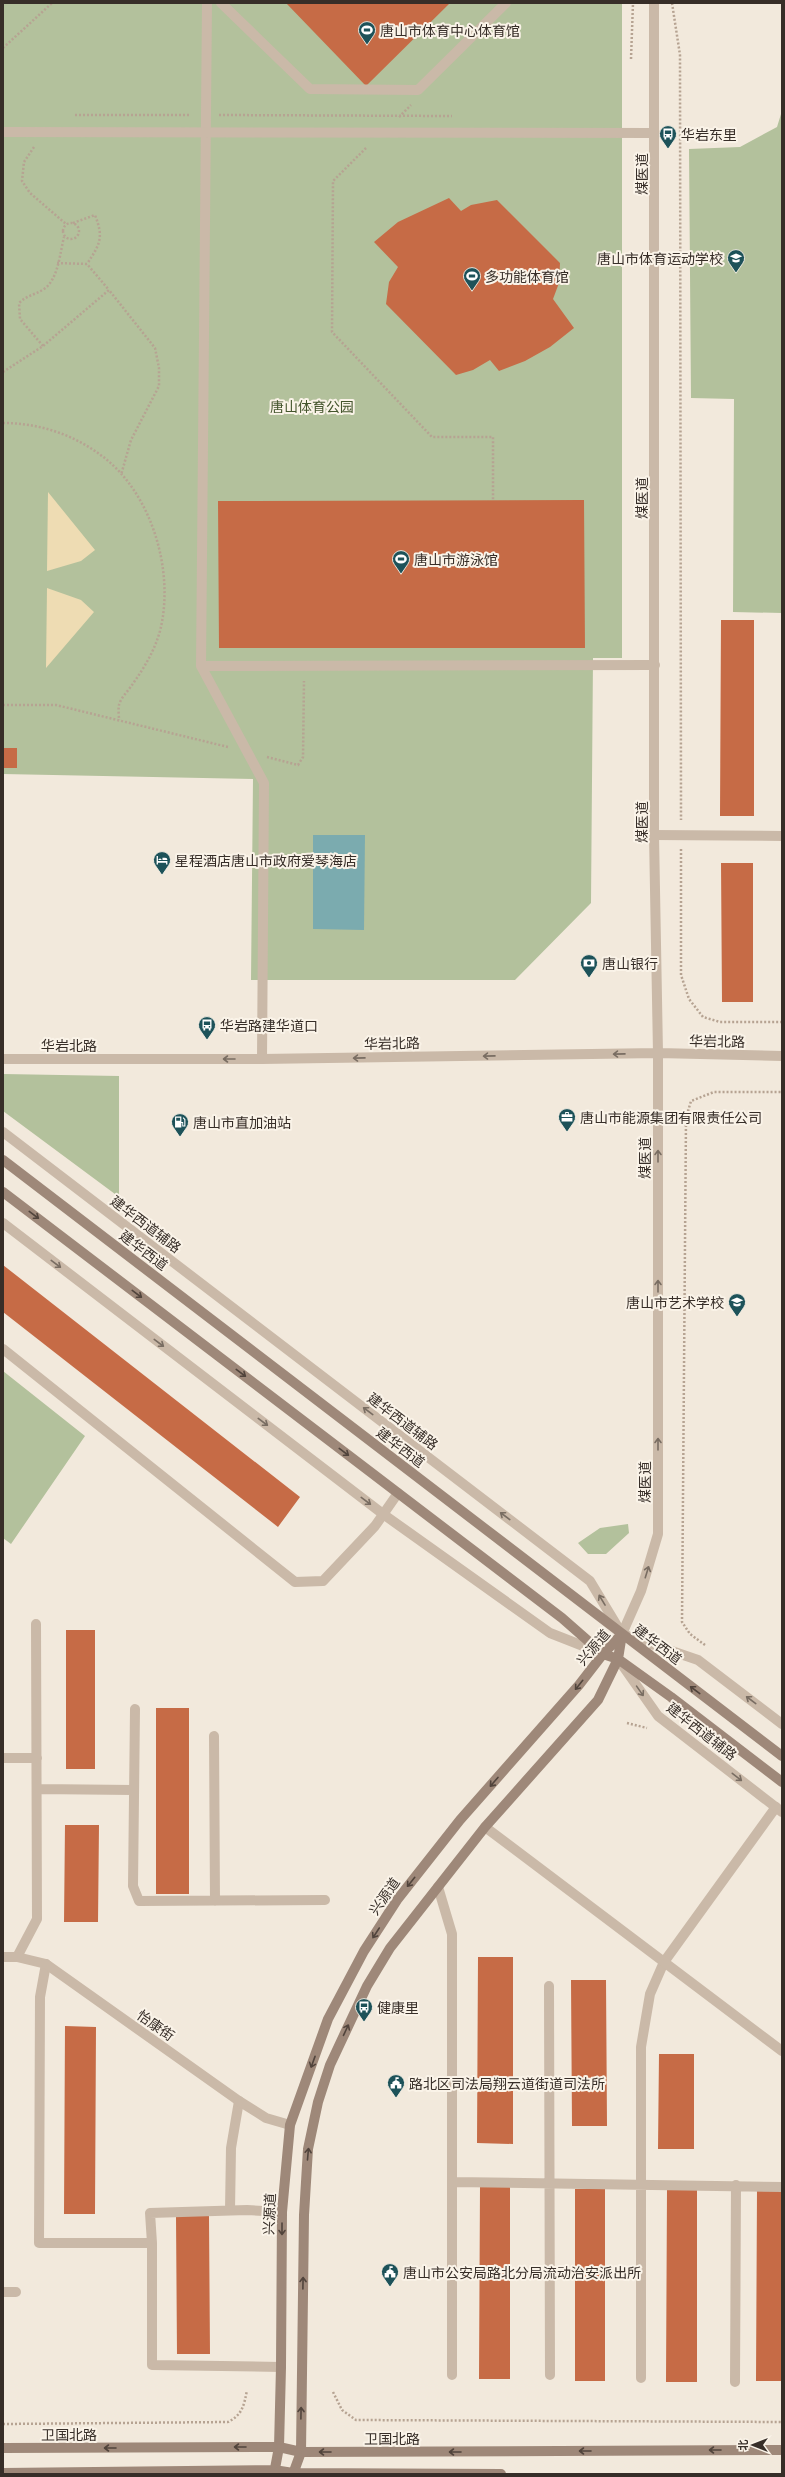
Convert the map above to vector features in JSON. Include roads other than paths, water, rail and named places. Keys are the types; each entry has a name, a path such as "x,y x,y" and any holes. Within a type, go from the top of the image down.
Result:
{"main road":[{"name":"建华西道","path":"3,1160 782,1756"},
{"path":"3,1192 562,1618 603,1654 618,1659 782,1782"},
{"name":"兴源道","path":"274,2472 278,2446 281,2367 282,2212 290,2124 328,2019 364,1951 397,1900 460,1820 622,1634"},
{"name":"兴源道","path":"292,2473 301,2452 304,2215 308,2149 318,2102 330,2065 367,1986 390,1948 485,1827 598,1700 618,1659 622,1634"},
{"name":"卫国北路","path":"3,2448 278,2446 301,2452 782,2450"},
{"path":"3,2473 274,2472 501,2474"}],"street":[{"path":"207,3 201,666 264,784 262,1059"},
{"path":"221,3 310,90 418,90 506,3"},
{"name":"煤医道","path":"622,1634 641,1590 658,1534 658,1053 654,835 654,3"},
{"path":"3,132 655,133"},
{"path":"201,666 655,665"},
{"path":"654,835 782,836"},
{"name":"华岩北路","path":"3,1059 262,1059 658,1053 782,1056"},
{"name":"建华西道辅路","path":"3,1132 590,1581 622,1634"},
{"path":"3,1223 383,1514 550,1633 603,1654"},
{"path":"3,1349 295,1582 322,1581 383,1514 398,1493"},
{"path":"17,1957 37,1919 36,1624"},
{"path":"622,1634 698,1660 782,1724"},
{"name":"建华西道辅路","path":"618,1659 658,1716 779,1809"},
{"path":"135,1709 133,1886 139,1902 325,1900"},
{"path":"214,1736 215,1901"},
{"path":"3,1758 37,1758"},
{"path":"37,1789 133,1790"},
{"path":"641,2378 641,2047 650,1994 664,1962 779,1809"},
{"path":"485,1827 782,2051"},
{"path":"438,1887 452,1934 452,2375"},
{"name":"怡康街","path":"3,1957 17,1957 46,1964 239,2101 266,2118 290,2124"},
{"path":"46,1964 40,1997 39,2243 152,2243"},
{"path":"549,1986 550,2375"},
{"path":"230,2210 231,2148 239,2101"},
{"path":"453,2182 736,2185 782,2187"},
{"path":"735,2382 736,2185"},
{"path":"281,2367 152,2365 152,2243 150,2213 230,2210 282,2212"},
{"path":"3,2292 16,2292"}],"water":[{"path":"313,835 365,835 364,930 313,929"}],"place":[{"name":"唐山市体育中心体育馆","path":"367,45"},
{"name":"华岩东里","path":"668,149"},
{"name":"唐山市体育运动学校","path":"736,273"},
{"name":"多功能体育馆","path":"472,291"},
{"name":"唐山市游泳馆","path":"401,574"},
{"name":"星程酒店唐山市政府爱琴海店","path":"162,875"},
{"name":"唐山银行","path":"589,978"},
{"name":"华岩路建华道口","path":"207,1040"},
{"name":"唐山市能源集团有限责任公司","path":"567,1132"},
{"name":"唐山市直加油站","path":"180,1137"},
{"name":"唐山市艺术学校","path":"737,1317"},
{"name":"健康里","path":"364,2022"},
{"name":"路北区司法局翔云道街道司法所","path":"396,2098"},
{"name":"唐山市公安局路北分局流动治安派出所","path":"390,2287"}],"park label":[{"name":"唐山体育公园","path":"312,406"}]}
